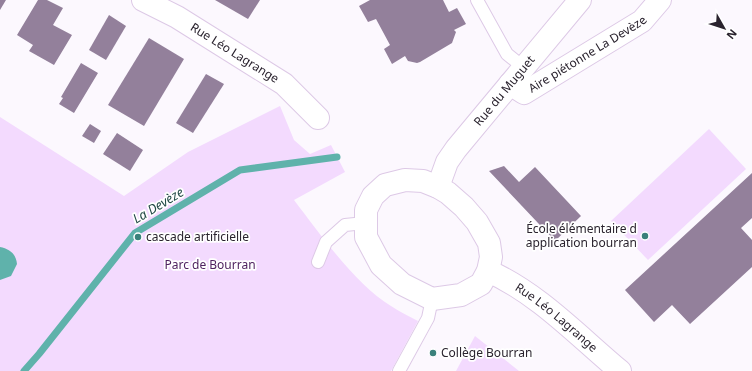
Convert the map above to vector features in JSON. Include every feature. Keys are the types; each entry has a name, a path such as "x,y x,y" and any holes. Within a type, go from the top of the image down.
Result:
{"street":[{"name":"Rue Léo Lagrange","path":"143,0 177,17 284,84 318,118"},
{"name":"Rue du Muguet","path":"438,187 447,162 456,149 580,0"},
{"name":"Aire piétonne La Devèze","path":"510,84 524,93 642,21 660,0"},
{"path":"411,180 423,181 438,187 448,193 464,207 477,222 489,243 491,257 488,271 481,284 460,295 432,299 402,284 381,265 366,237 365,223 366,210 373,196 385,185 411,180"},
{"name":"Rue Léo Lagrange","path":"488,271 528,294 620,371"}],"lane":[{"path":"477,0 507,54 523,67"},
{"path":"318,262 326,242 345,225 365,223"},
{"path":"399,371 428,318 432,299"}],"green space":[{"name":"Parc de Bourran","path":"280,106 294,140 310,154 331,145 345,172 294,200 339,258 364,285 391,306 418,321 391,371 0,371 0,117 124,196 188,152"},
{"path":"709,129 746,169 648,260 611,221"},
{"path":"475,336 519,371 456,371"}],"shaded area":[{"path":"0,247 12,252 17,264 11,276 0,280"}],"building":[{"path":"0,0 6,0 0,10"},
{"path":"38,0 47,0 63,8 53,25 72,35 54,65 29,51 33,45 17,35"},
{"path":"215,0 260,0 248,19"},
{"path":"370,0 443,0 449,12 457,8 466,24 454,30 456,32 452,43 420,62 417,63 408,61 405,56 392,64 384,49 390,45 376,19 368,22 359,6"},
{"path":"109,15 126,26 106,60 89,50"},
{"path":"149,38 184,59 144,126 108,105"},
{"path":"81,63 98,73 74,113 59,104 63,98 61,97"},
{"path":"206,74 224,84 193,133 176,123"},
{"path":"90,124 101,131 94,143 82,136"},
{"path":"117,133 143,150 130,171 103,154"},
{"path":"504,166 519,182 535,167 581,216 555,241 489,171"},
{"path":"752,173 752,218 741,228 752,240 752,267 690,324 672,305 654,322 625,290"}],"waterway":[{"name":"La Devèze","path":"24,371 135,233 240,170 337,157"}],"place":[{"name":"École élémentaire d application bourran","path":"645,236"},
{"name":"cascade artificielle","path":"138,237"},
{"name":"Collège Bourran","path":"433,353"}]}
